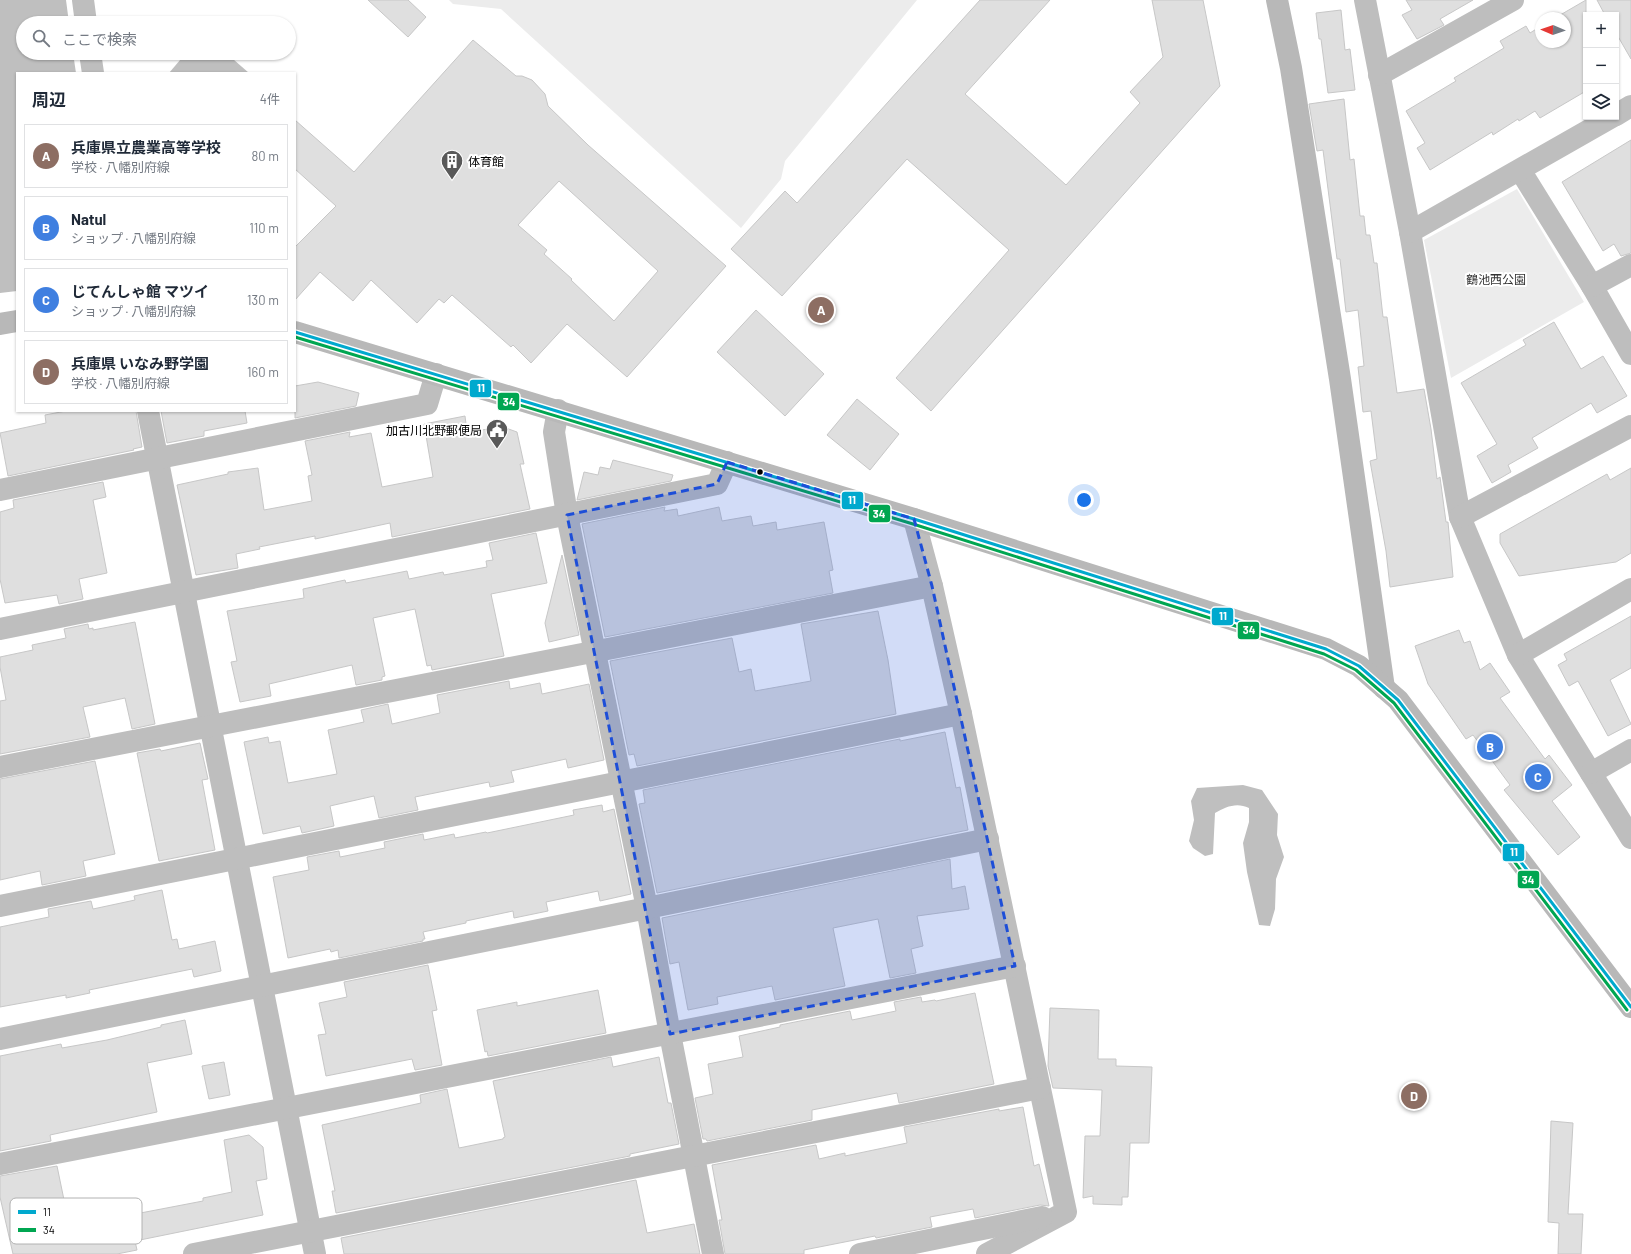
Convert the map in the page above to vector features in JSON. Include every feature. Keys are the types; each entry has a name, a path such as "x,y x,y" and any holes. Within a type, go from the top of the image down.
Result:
{"main road":[{"path":"1277,0 1291,68 1336,355 1384,688"},
{"path":"0,324 16,321"},
{"path":"296,332 558,410 914,519 1326,649 1359,666 1398,700 1631,1007"}],"street":[{"path":"83,0 85,16"},
{"path":"1365,0 1410,232 1460,517 1518,655 1631,838"},
{"path":"1379,74 1513,0"},
{"path":"91,60 93,72"},
{"path":"1619,113 1631,106"},
{"path":"1410,232 1607,120"},
{"path":"1520,170 1592,286 1631,354"},
{"path":"1592,286 1631,264"},
{"path":"0,490 427,404 436,374"},
{"path":"558,410 554,432 567,515 647,908 713,1254"},
{"path":"148,412 315,1254"},
{"path":"1460,517 1631,426"},
{"path":"0,629 717,484 727,462"},
{"path":"914,519 932,586 961,714 1066,1212"},
{"path":"0,767 932,586"},
{"path":"1518,655 1631,589"},
{"path":"0,906 237,857 961,714"},
{"path":"1591,773 1631,750"},
{"path":"0,1039 988,838"},
{"path":"0,1164 1015,966"},
{"path":"194,1254 1040,1088"},
{"path":"860,1254 1066,1212"},
{"path":"987,1254 1066,1212"}],"highlighted area":[{"path":"727,462 914,519 932,586 1015,966 670,1034 567,515 717,484"}],"green space":[{"path":"449,0 917,0 785,161 781,179 741,228 501,9 453,4"},
{"name":"鶴池西公園","path":"1517,189 1584,302 1451,378 1424,240"}],"shaded area":[{"path":"0,0 66,0 68,16 16,16 16,60 74,60 76,72 16,72 16,291 0,293"},
{"path":"180,60 234,60 248,72 170,72"},
{"path":"1243,785 1262,790 1278,814 1277,835 1284,857 1276,879 1275,909 1270,926 1259,925 1247,872 1243,843 1249,822 1249,808 1235,805 1215,813 1213,854 1205,856 1193,848 1189,841 1194,820 1191,801 1197,788"}],"building":[{"path":"368,0 408,0 426,17 408,37"},
{"path":"980,0 1050,0 965,94 1066,185 1140,103 1130,92 1163,57 1152,0 1203,0 1220,86 931,411 896,378 1009,250 907,159 782,296 731,249 785,191 797,203"},
{"path":"1406,0 1473,0 1440,19 1444,25 1417,39 1402,15 1412,10"},
{"path":"1586,0 1586,12 1583,12 1583,93 1540,118 1535,111 1519,121 1518,119 1493,135 1492,132 1430,170 1417,148 1425,143 1406,111 1456,81 1454,78 1504,48 1500,41 1526,26 1530,33 1535,30 1535,48 1571,48 1571,12 1565,12"},
{"path":"1597,0 1631,0 1631,59 1619,38 1619,12 1603,12"},
{"path":"1341,10 1345,50 1350,49 1355,90 1328,93 1316,13"},
{"path":"473,40 516,76 522,76 532,80 545,94 548,106 588,145 726,266 627,377 567,324 531,363 513,345 511,347 452,295 444,303 439,299 417,323 371,280 353,301 320,272 296,299 296,246 336,206 296,170 296,121 354,172","holes":["559,181 658,271 614,321 571,280 572,279 544,254 547,250 518,225"]},
{"path":"1344,99 1350,160 1354,159 1360,216 1364,216 1366,235 1370,235 1374,263 1377,263 1383,317 1387,317 1397,393 1424,389 1431,429 1437,479 1440,477 1446,522 1448,522 1453,577 1390,587 1386,551 1370,461 1377,459 1371,411 1363,412 1358,367 1364,366 1358,310 1346,312 1340,259 1337,259 1323,150 1317,151 1309,104"},
{"path":"1631,140 1631,253 1621,256 1614,244 1603,251 1562,182"},
{"path":"756,310 824,374 785,416 717,352"},
{"path":"1554,322 1581,369 1603,356 1627,396 1597,413 1591,403 1532,438 1538,448 1508,465 1511,472 1492,483 1477,456 1497,444 1461,383 1526,345 1523,340"},
{"path":"318,382 359,393 356,406 295,418 296,386"},
{"path":"857,399 899,434 870,470 827,435"},
{"path":"61,412 136,412 142,447 133,449 134,450 8,476 0,433 46,423 45,415"},
{"path":"161,412 245,412 247,423 204,431 204,436 167,443"},
{"path":"465,416 467,432 503,427 517,432 524,464 520,464 530,509 392,537 390,523 315,539 315,536 259,547 260,549 236,554 238,568 196,575 177,485 228,474 228,472 258,468 264,510 312,501 308,476 312,475 305,441 350,432 349,437 371,433 382,487 433,477 424,424"},
{"path":"613,460 673,475 671,481 577,500 584,472 598,475 600,467 610,469"},
{"path":"1631,468 1631,553 1616,562 1519,576 1500,543 1500,534 1607,474 1610,480"},
{"path":"103,482 106,497 93,500 107,573 79,579 83,599 59,604 57,595 5,603 0,579 0,512 14,508 13,500"},
{"path":"665,507 664,511 677,509 678,516 719,507 722,521 751,516 753,526 776,522 777,530 824,522 833,570 829,571 833,593 605,637 582,524"},
{"path":"536,533 547,583 491,594 504,656 432,670 431,665 427,666 415,609 373,618 385,676 382,677 382,680 356,685 352,665 269,684 271,696 240,702 231,662 237,661 227,611 304,598 303,589 345,580 346,583 407,571 409,579 443,572 444,575 487,567 486,561 493,560 489,543"},
{"path":"562,555 579,635 549,642 545,623"},
{"path":"878,611 888,660 896,714 637,766 634,754 629,755 610,661 732,638 739,672 751,669 755,691 811,681 801,624"},
{"path":"1631,616 1631,668 1610,680 1631,724 1608,736 1578,681 1569,686 1558,665 1567,660 1564,654"},
{"path":"135,622 155,724 132,729 125,698 83,707 90,737 0,754 0,701 6,700 0,667 0,657 33,650 32,645 66,638 64,629 88,624 89,629 93,628 93,630"},
{"path":"1459,630 1464,643 1470,641 1480,670 1490,663 1510,692 1500,698 1545,759 1549,755 1572,785 1552,801 1580,837 1558,855 1504,790 1510,785 1473,735 1466,739 1428,684 1415,646"},
{"path":"509,681 510,689 540,683 542,694 589,684 604,760 568,768 566,759 511,771 514,782 490,787 489,782 415,797 418,810 379,818 374,796 330,806 334,826 302,833 300,826 263,834 244,742 268,737 269,743 280,741 288,783 337,774 328,730 364,722 361,710 388,704 392,724 440,713 437,695"},
{"path":"945,732 956,788 960,787 968,830 657,893 639,804 645,803 643,790 900,739 900,741"},
{"path":"200,743 208,779 202,780 215,850 159,861 137,753 160,749 161,751"},
{"path":"95,761 115,854 83,861 86,876 42,885 40,871 0,880 0,779"},
{"path":"602,805 603,812 614,809 631,894 600,901 598,891 546,902 548,911 514,918 513,911 466,921 466,923 423,932 425,939 423,939 423,941 339,958 338,950 331,952 330,949 288,958 273,877 309,870 307,857 339,851 340,857 385,848 384,842 423,834 424,840 454,834 455,838 487,833 574,815 573,810"},
{"path":"950,859 952,889 965,886 969,909 917,916 923,946 911,949 916,973 890,978 878,919 833,928 845,986 775,1000 772,986 717,997 718,1004 688,1010 679,962 670,964 662,918"},
{"path":"162,890 172,940 177,939 179,949 215,941 221,971 194,977 192,969 89,990 90,993 66,998 66,995 0,1007 0,927 49,917 48,909 91,901 93,909 135,900 134,896"},
{"path":"428,965 437,1010 432,1011 442,1065 415,1070 412,1059 326,1076 318,1035 326,1034 319,1003 347,997 344,982"},
{"path":"598,990 606,1033 488,1056 487,1051 485,1052 477,1010 517,1002 517,1006"},
{"path":"975,993 994,1084 899,1103 897,1093 812,1110 812,1120 707,1141 706,1139 703,1139 695,1098 713,1094 708,1064 743,1057 739,1036 780,1027 780,1025 850,1011 852,1020 896,1011 894,1002 921,997 922,1002 936,1001"},
{"path":"1050,1008 1099,1010 1098,1059 1116,1059 1116,1066 1152,1067 1149,1143 1130,1143 1128,1197 1122,1197 1122,1205 1093,1204 1093,1196 1083,1198 1085,1136 1100,1136 1102,1090 1053,1088 1048,1066"},
{"path":"185,1020 192,1054 147,1063 157,1112 50,1135 51,1141 0,1151 0,1056 61,1044 62,1048 107,1040"},
{"path":"611,1057 613,1067 659,1057 668,1103 671,1103 679,1144 630,1154 630,1156 336,1213 332,1191 335,1191 322,1125 421,1103 420,1095 447,1089 459,1148 503,1139 505,1137 493,1081"},
{"path":"224,1062 230,1095 209,1099 202,1066"},
{"path":"1023,1107 1034,1166 1039,1164 1049,1206 1040,1205 975,1218 973,1209 930,1217 932,1227 876,1238 875,1236 804,1250 804,1254 725,1254 719,1220 722,1220 712,1165 816,1145 819,1159 845,1153 845,1156 907,1143 904,1127 999,1109 999,1111"},
{"path":"1551,1121 1573,1123 1568,1214 1583,1214 1581,1254 1558,1254 1559,1223 1548,1222"},
{"path":"249,1135 263,1147 267,1179 256,1181 263,1215 142,1240 142,1213 203,1201 203,1198 232,1192 224,1140"},
{"path":"57,1166 64,1198 10,1198 10,1241 0,1197 0,1176"},
{"path":"636,1180 647,1233 694,1224 700,1254 344,1254 341,1238"},
{"path":"11,1244 136,1244 137,1250 117,1254 13,1254"}],"transit line":[{"name":"11","path":"296,332 914,519 1326,649 1359,666 1398,700 1631,1007"},
{"name":"34","path":"296,337 913,524 1324,654 1356,670 1394,703 1627,1010"}],"place":[{"name":"体育館","path":"452,180"},
{"name":"兵庫県立農業高等学校","path":"821,310"},
{"name":"加古川北野郵便局","path":"497,450"},
{"name":"Natul","path":"1490,747"},
{"name":"じてんしゃ館 マツイ","path":"1538,777"},
{"name":"兵庫県 いなみ野学園","path":"1414,1096"}]}
